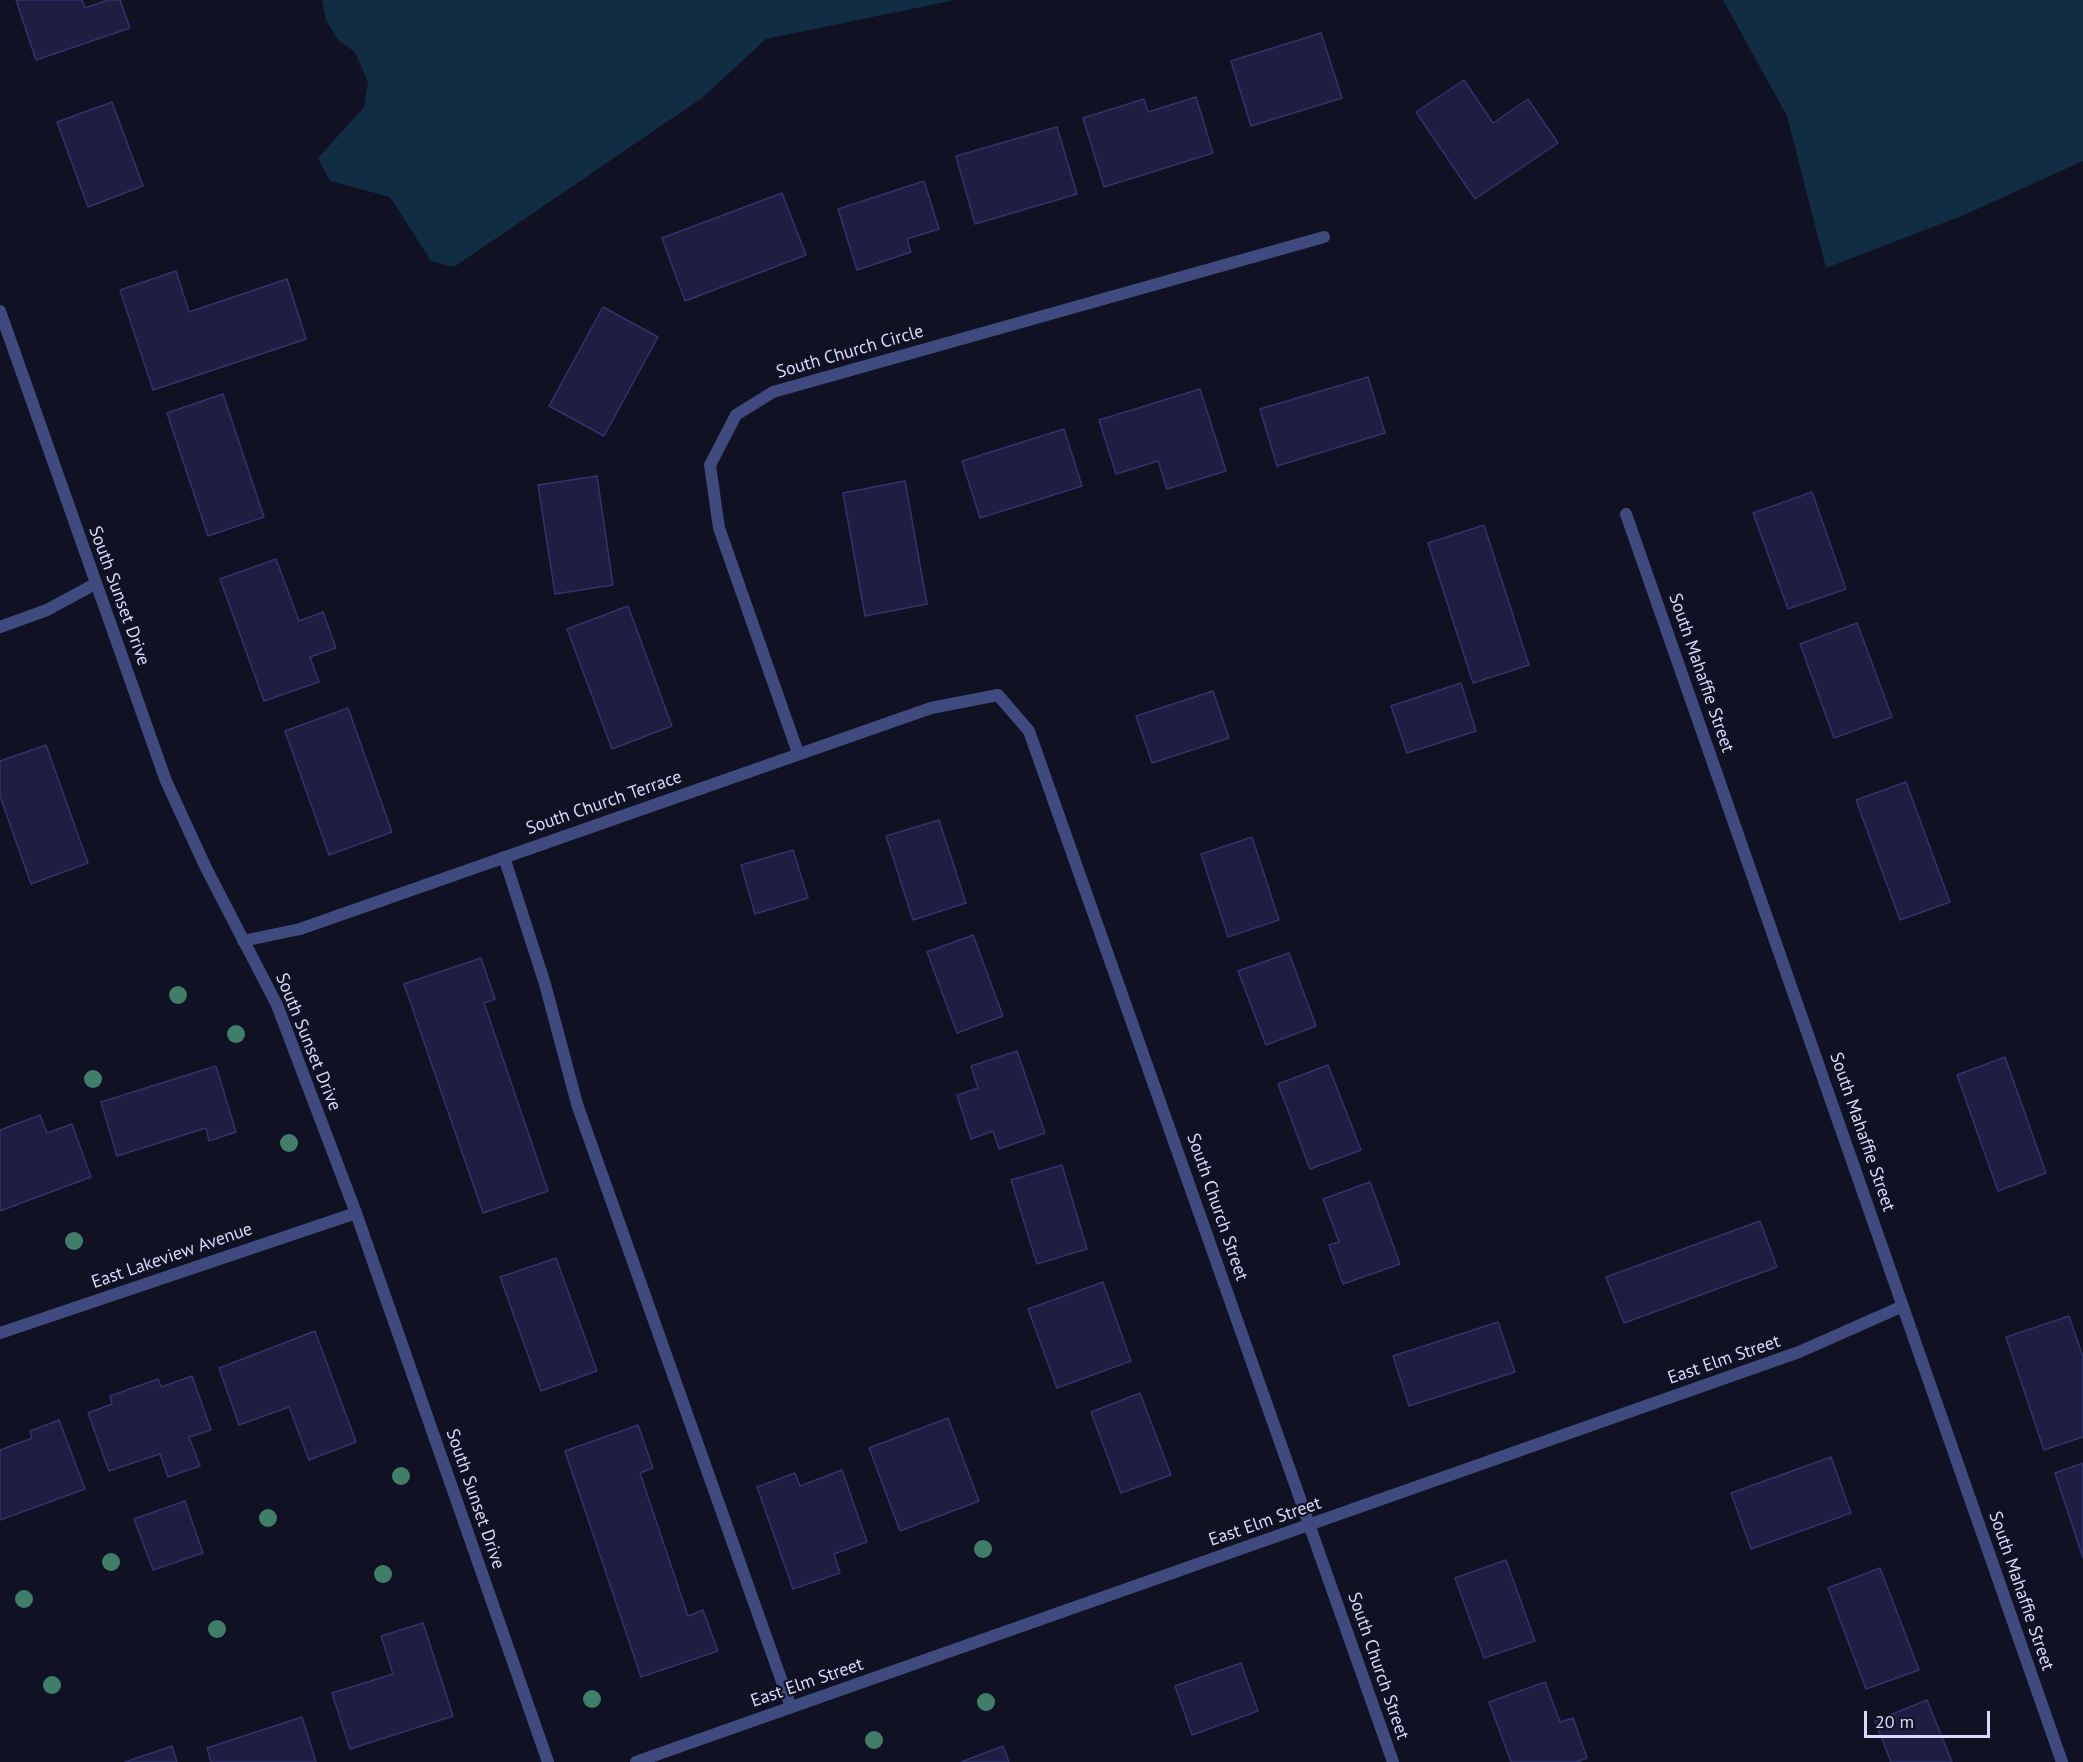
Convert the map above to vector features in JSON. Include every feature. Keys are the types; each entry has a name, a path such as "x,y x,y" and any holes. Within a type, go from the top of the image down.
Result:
{"street":[{"name":"South Church Circle","path":"798,753 719,528 710,465 736,415 773,392 1324,237"},
{"name":"South Sunset Drive","path":"0,311 166,781 206,868 277,1005 356,1213 548,1762"},
{"name":"South Mahaffie Street","path":"1626,514 2062,1762"},
{"path":"0,627 47,610 95,584"},
{"name":"South Church Street","path":"976,699 998,695 1029,731 1393,1762"},
{"name":"South Church Terrace","path":"243,941 300,929 798,753 931,708 976,699"},
{"path":"504,857 545,984 577,1104 791,1707"},
{"name":"East Lakeview Avenue","path":"0,1333 356,1213"},
{"name":"East Elm Street","path":"636,1762 1799,1352 1903,1306"}],"water":[{"path":"322,0 955,0 766,39 702,98 454,267 431,261 390,197 330,181 318,158 364,107 368,82 355,52 338,40 326,20"},
{"path":"1723,0 2083,0 2083,161 1964,215 1826,268 1787,116"}],"building":[{"path":"16,0 82,0 85,8 108,0 120,0 130,28 36,60"},
{"path":"1321,33 1342,98 1251,126 1231,61"},
{"path":"1464,80 1493,123 1528,99 1558,143 1475,199 1416,112"},
{"path":"1196,97 1213,153 1104,187 1083,118 1144,99 1148,112"},
{"path":"112,102 143,186 88,207 57,122"},
{"path":"1057,127 1077,194 975,224 956,156"},
{"path":"924,181 939,229 907,239 911,252 857,270 838,209"},
{"path":"782,193 806,255 685,301 662,238"},
{"path":"176,271 189,312 287,279 306,339 153,390 120,290"},
{"path":"603,307 658,337 604,436 549,406"},
{"path":"1368,377 1385,433 1277,466 1260,409"},
{"path":"1200,389 1226,471 1167,489 1158,461 1116,474 1099,420"},
{"path":"223,394 264,517 208,536 167,413"},
{"path":"1064,429 1082,486 980,518 962,461"},
{"path":"597,476 613,585 555,594 538,485"},
{"path":"905,481 927,604 865,616 843,493"},
{"path":"1812,492 1846,589 1788,609 1753,513"},
{"path":"1484,525 1529,665 1473,683 1428,543"},
{"path":"276,559 299,621 323,612 336,648 310,657 319,682 264,701 220,579"},
{"path":"628,606 672,726 612,749 567,629"},
{"path":"1857,623 1892,717 1834,738 1800,644"},
{"path":"1461,683 1476,731 1407,753 1391,706"},
{"path":"1213,691 1229,738 1152,763 1136,716"},
{"path":"348,708 392,832 329,855 285,731"},
{"path":"46,745 88,863 31,884 0,796 0,761"},
{"path":"1906,782 1950,902 1900,920 1856,800"},
{"path":"939,820 966,903 913,920 886,836"},
{"path":"1252,837 1279,920 1228,937 1201,854"},
{"path":"793,850 808,898 755,914 741,865"},
{"path":"973,935 1003,1016 957,1033 927,952"},
{"path":"1289,953 1316,1026 1266,1045 1238,971"},
{"path":"481,958 495,999 484,1003 548,1191 483,1213 404,984"},
{"path":"1017,1051 1045,1133 999,1149 993,1131 971,1139 957,1095 978,1088 971,1066"},
{"path":"2005,1057 2046,1173 1998,1191 1957,1075"},
{"path":"1328,1065 1361,1150 1310,1169 1278,1084"},
{"path":"216,1066 236,1132 209,1141 206,1128 117,1156 101,1102"},
{"path":"40,1115 47,1133 72,1124 91,1177 0,1211 0,1130"},
{"path":"1062,1165 1087,1249 1037,1264 1011,1180"},
{"path":"1370,1182 1400,1264 1343,1284 1329,1245 1339,1242 1323,1199"},
{"path":"1760,1221 1777,1267 1624,1323 1606,1277"},
{"path":"556,1258 597,1371 541,1391 500,1277"},
{"path":"1103,1282 1131,1361 1057,1388 1028,1309"},
{"path":"2069,1316 2083,1357 2083,1437 2044,1450 2006,1337"},
{"path":"1498,1322 1515,1372 1409,1406 1393,1356"},
{"path":"315,1331 356,1442 309,1460 289,1407 239,1425 219,1368"},
{"path":"192,1376 211,1430 189,1437 200,1466 168,1477 160,1454 109,1471 88,1413 112,1404 110,1396 158,1379 161,1387"},
{"path":"1140,1393 1171,1475 1121,1493 1091,1412"},
{"path":"948,1418 979,1501 900,1531 869,1448"},
{"path":"59,1420 85,1489 0,1520 0,1450 32,1438 30,1431"},
{"path":"638,1425 653,1468 640,1473 688,1616 703,1610 718,1651 641,1677 565,1451"},
{"path":"1831,1457 1851,1513 1751,1549 1731,1493"},
{"path":"2083,1463 2083,1558 2055,1473"},
{"path":"842,1470 867,1542 834,1554 840,1573 793,1589 757,1487 795,1473 800,1486"},
{"path":"185,1501 203,1553 153,1570 134,1519"},
{"path":"1506,1560 1535,1641 1484,1658 1455,1578"},
{"path":"1880,1568 1919,1670 1866,1689 1828,1588"},
{"path":"423,1623 453,1716 350,1749 332,1693 393,1674 381,1636"},
{"path":"1241,1663 1258,1711 1192,1735 1175,1686"},
{"path":"1545,1682 1560,1722 1573,1718 1587,1758 1576,1762 1511,1762 1489,1702"},
{"path":"1927,1700 1952,1762 1891,1762 1875,1721"},
{"path":"302,1717 316,1762 211,1762 207,1748"},
{"path":"172,1746 177,1762 125,1762"},
{"path":"1003,1746 1009,1762 961,1762"}]}
